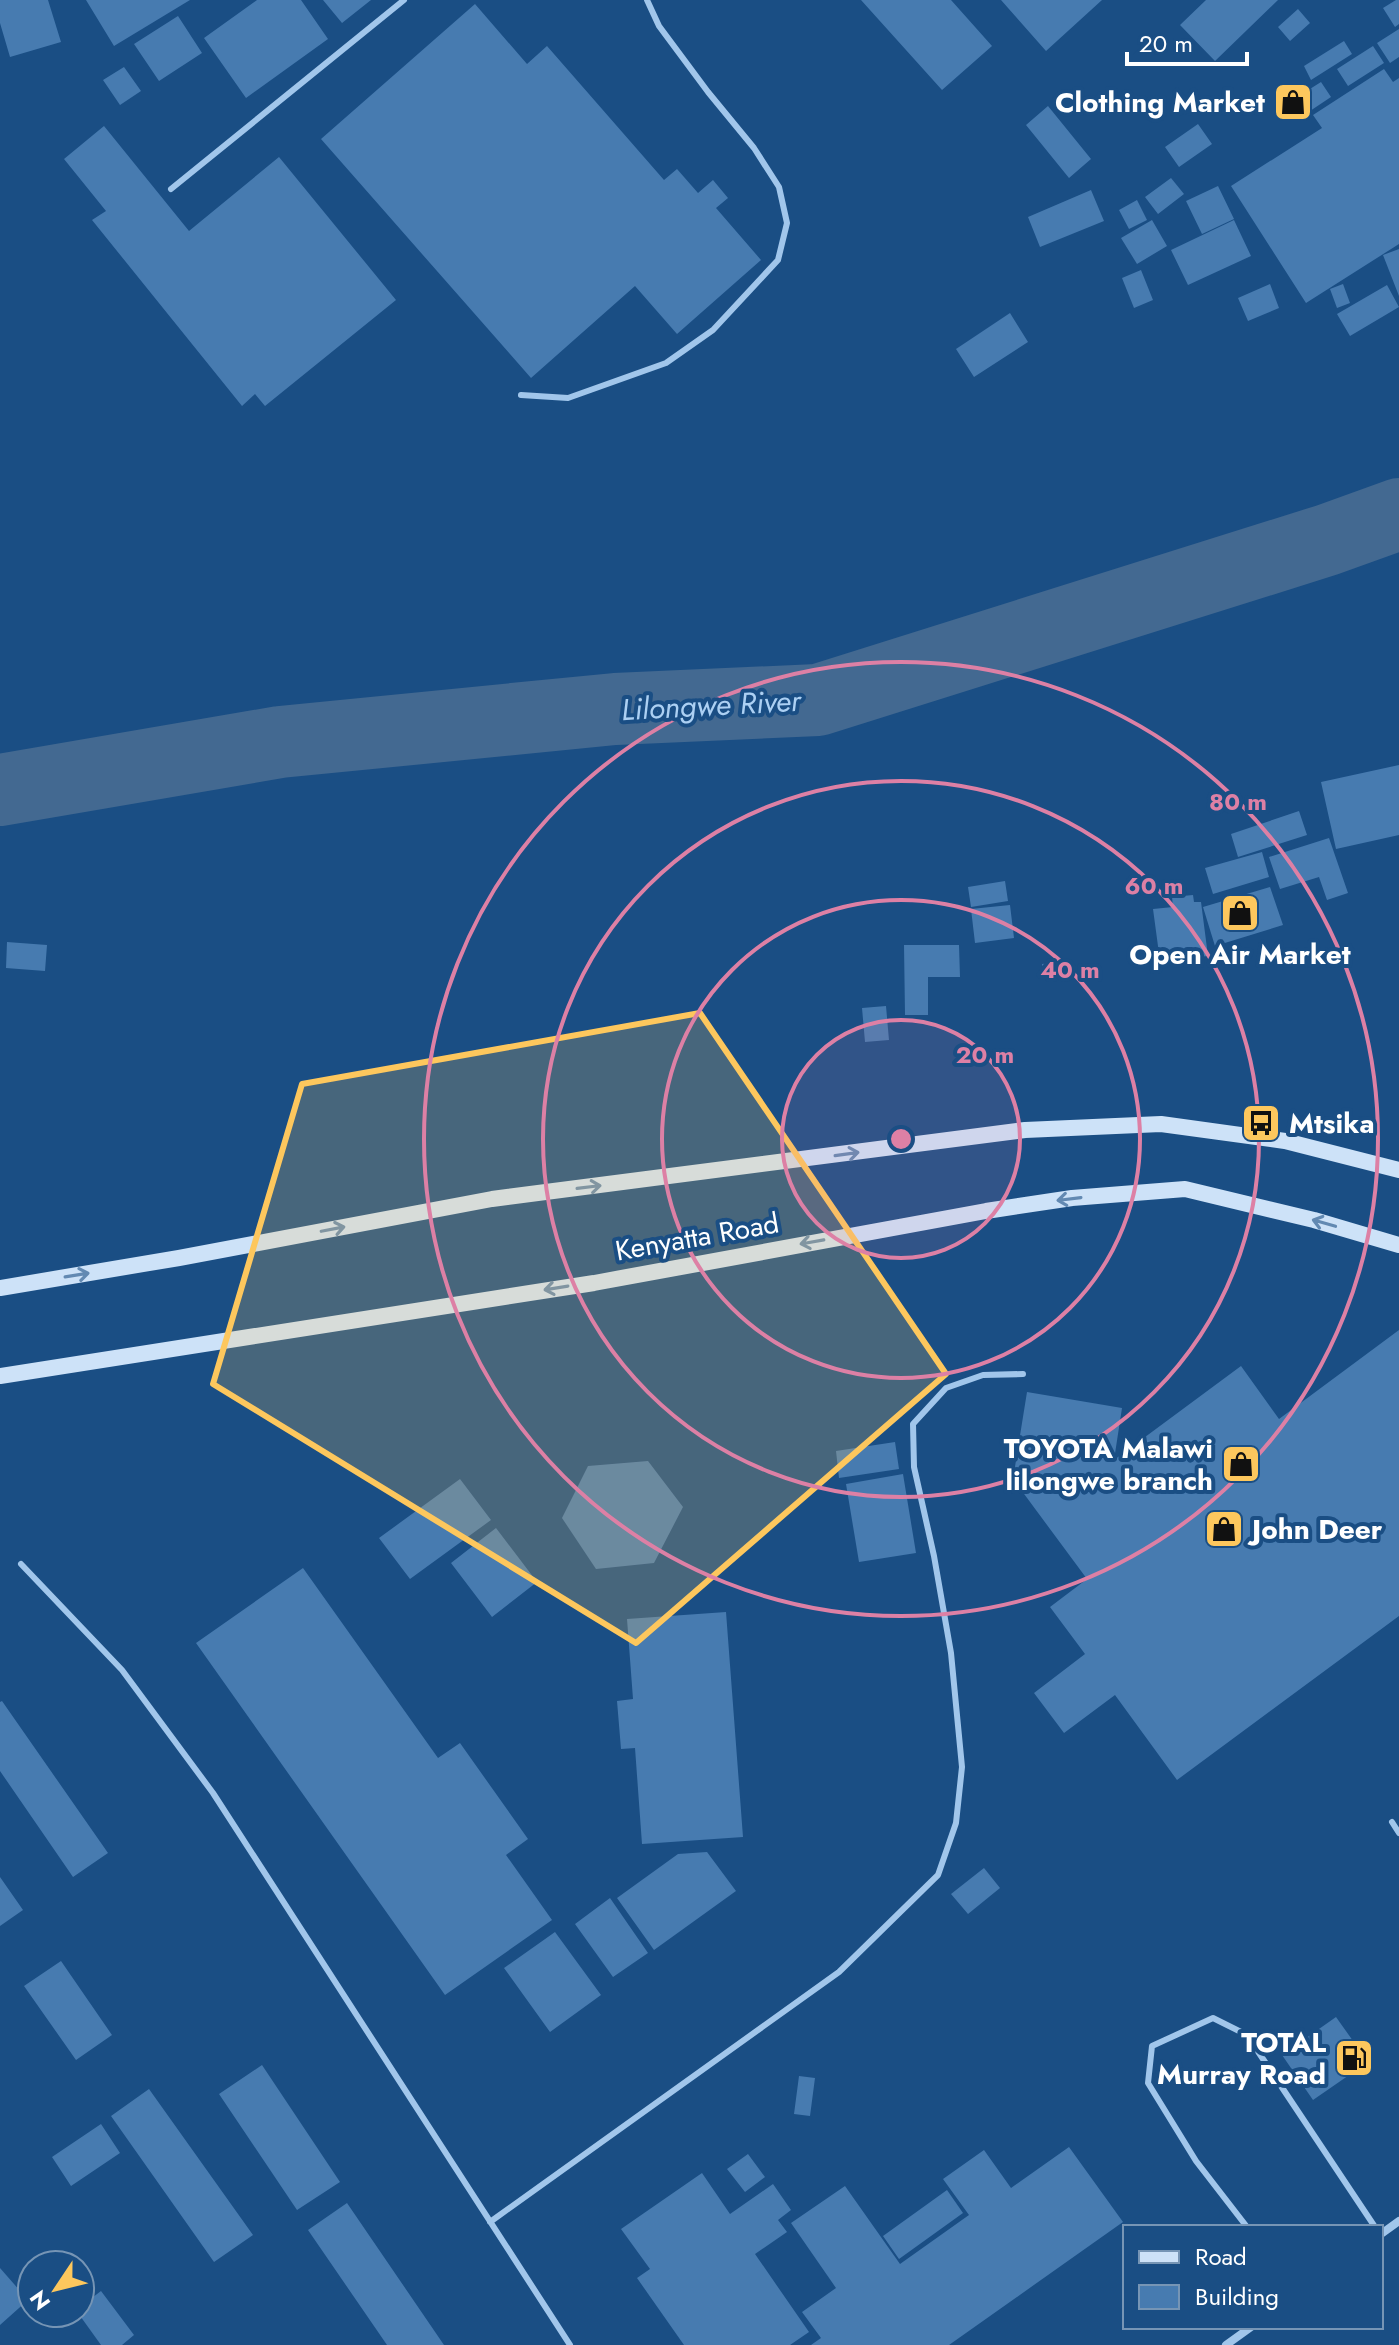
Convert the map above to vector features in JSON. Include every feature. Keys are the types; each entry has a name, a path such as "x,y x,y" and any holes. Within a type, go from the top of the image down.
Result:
{"main road":[{"path":"0,1288 492,1199 1025,1130 1161,1124 1285,1141 1399,1170"},
{"name":"Kenyatta Road","path":"0,1376 594,1283 1072,1198 1185,1189 1314,1220 1399,1245"}],"street":[{"path":"1226,2345 1248,2329"}],"lane":[{"path":"171,189 404,0"},
{"path":"521,395 568,398 666,363 713,330 778,260 787,223 779,187 754,148 659,26 647,0"},
{"path":"490,2222 839,1972 938,1875 956,1823 962,1767 951,1653 914,1467 913,1424 946,1388 983,1375 1023,1374"},
{"path":"21,1564 122,1670 213,1793 570,2345"},
{"path":"1392,1822 1399,1833"},
{"path":"1245,2225 1196,2161 1148,2083 1152,2046 1213,2018 1247,2035 1374,2225"}],"highlighted area":[{"path":"700,1013 946,1374 636,1643 213,1384 302,1084"}],"building":[{"path":"0,0 48,0 61,42 10,57 0,23"},
{"path":"86,0 190,0 114,46"},
{"path":"257,0 301,0 328,39 246,98 204,38"},
{"path":"323,0 371,0 342,23"},
{"path":"861,0 951,0 992,46 942,90"},
{"path":"1001,0 1102,0 1046,51"},
{"path":"1206,0 1278,0 1215,61 1180,25"},
{"path":"1399,0 1399,24 1395,27 1383,8"},
{"path":"475,4 527,64 547,46 664,180 677,169 698,193 713,180 728,198 716,208 761,260 677,334 635,286 531,378 321,139"},
{"path":"1298,9 1310,23 1290,41 1278,27"},
{"path":"178,16 202,53 159,81 134,44"},
{"path":"1399,29 1399,57 1390,63 1377,43"},
{"path":"1344,41 1352,54 1311,80 1304,66"},
{"path":"1373,46 1384,63 1348,86 1337,69"},
{"path":"124,67 141,91 120,105 103,80"},
{"path":"1384,69 1393,82 1399,78 1399,244 1306,303 1231,186 1322,128 1313,115"},
{"path":"1321,82 1331,97 1304,115 1294,99"},
{"path":"1048,106 1091,159 1069,178 1026,125"},
{"path":"1198,124 1212,144 1179,167 1165,147"},
{"path":"104,126 189,231 279,157 396,300 265,406 255,394 242,406 92,220 106,211 64,159"},
{"path":"1171,178 1184,194 1158,214 1145,197"},
{"path":"1218,186 1234,219 1202,234 1186,201"},
{"path":"1091,190 1104,221 1040,247 1028,217"},
{"path":"1137,200 1147,220 1129,229 1119,210"},
{"path":"1152,220 1167,246 1137,264 1121,238"},
{"path":"1234,220 1251,256 1188,285 1171,250"},
{"path":"1399,249 1399,296 1383,255"},
{"path":"1141,270 1153,300 1134,308 1122,278"},
{"path":"1270,284 1279,308 1248,321 1238,298"},
{"path":"1343,284 1350,303 1337,308 1330,289"},
{"path":"1387,285 1399,307 1350,336 1337,314"},
{"path":"1010,313 1028,342 974,377 956,349"},
{"path":"1399,765 1399,835 1336,849 1321,782"},
{"path":"1299,811 1307,835 1238,857 1231,834"},
{"path":"1329,838 1348,893 1327,900 1319,877 1280,889 1269,857"},
{"path":"1262,852 1269,877 1213,894 1205,868"},
{"path":"1005,881 1008,901 971,907 968,887"},
{"path":"1270,887 1283,925 1215,946 1203,907"},
{"path":"1193,895 1194,902 1201,902 1208,956 1160,961 1153,909 1173,907 1172,897"},
{"path":"1010,905 1014,938 975,943 971,909"},
{"path":"7,942 47,945 45,971 6,968"},
{"path":"904,945 959,945 960,977 928,977 928,1015 905,1015"},
{"path":"1069,961 1071,974 1044,976 1042,964"},
{"path":"886,1006 889,1040 865,1042 862,1008"},
{"name":"John Deer","path":"1399,1330 1399,1616 1177,1780 1115,1695 1064,1733 1034,1693 1085,1654 1050,1607 1087,1579 1013,1479 1027,1392 1122,1408 1114,1460 1241,1366 1279,1419"},
{"path":"895,1442 899,1469 839,1478 836,1451"},
{"path":"648,1461 683,1507 654,1563 596,1569 562,1518 588,1466"},
{"path":"903,1474 916,1553 859,1562 846,1484"},
{"path":"460,1479 491,1520 410,1579 379,1538"},
{"path":"496,1528 537,1582 492,1617 451,1563"},
{"path":"303,1568 438,1758 460,1743 528,1839 506,1855 552,1920 445,1995 196,1643"},
{"path":"726,1612 743,1837 642,1844 635,1748 621,1749 617,1701 633,1699 627,1619"},
{"path":"2,1701 108,1853 73,1877 0,1771"},
{"path":"707,1852 736,1891 654,1950 617,1898 678,1854"},
{"path":"984,1868 1000,1888 968,1914 951,1894"},
{"path":"0,1877 23,1910 0,1926"},
{"path":"610,1898 648,1953 613,1977 575,1924"},
{"path":"555,1932 601,1995 550,2032 504,1968"},
{"path":"61,1961 112,2035 76,2060 24,1986"},
{"path":"1336,2017 1368,2062 1313,2100 1282,2055"},
{"path":"262,2065 340,2182 297,2210 219,2094"},
{"path":"799,2076 815,2078 810,2116 794,2114"},
{"path":"149,2089 253,2235 214,2262 111,2116"},
{"path":"101,2124 120,2153 71,2186 52,2157"},
{"path":"1069,2147 1123,2222 949,2345 811,2345 821,2338 802,2312 836,2288 791,2223 845,2186 900,2264 969,2215 943,2179 984,2150 1011,2188"},
{"path":"748,2154 765,2177 745,2192 727,2169"},
{"path":"702,2173 730,2214 773,2184 791,2210 778,2220 787,2232 755,2254 809,2332 790,2345 684,2345 637,2278 650,2269 621,2229"},
{"path":"947,2190 963,2213 899,2259 883,2236"},
{"path":"347,2203 444,2345 387,2345 308,2230"},
{"path":"0,2268 16,2286 16,2311 0,2325"},
{"path":"101,2291 134,2335 122,2345 101,2345 90,2329 96,2329 96,2295"}],"waterway":[{"name":"Lilongwe River","path":"0,790 280,742 615,709 818,700 1327,540 1399,514"}],"place":[{"name":"Clothing Market","path":"1293,102"},
{"name":"Open Air Market","path":"1240,913"},
{"name":"Mtsika","path":"1261,1123"},
{"name":"TOYOTA Malawi lilongwe branch","path":"1241,1464"},
{"name":"John Deer","path":"1224,1529"},
{"name":"TOTAL Murray Road","path":"1354,2058"}]}
